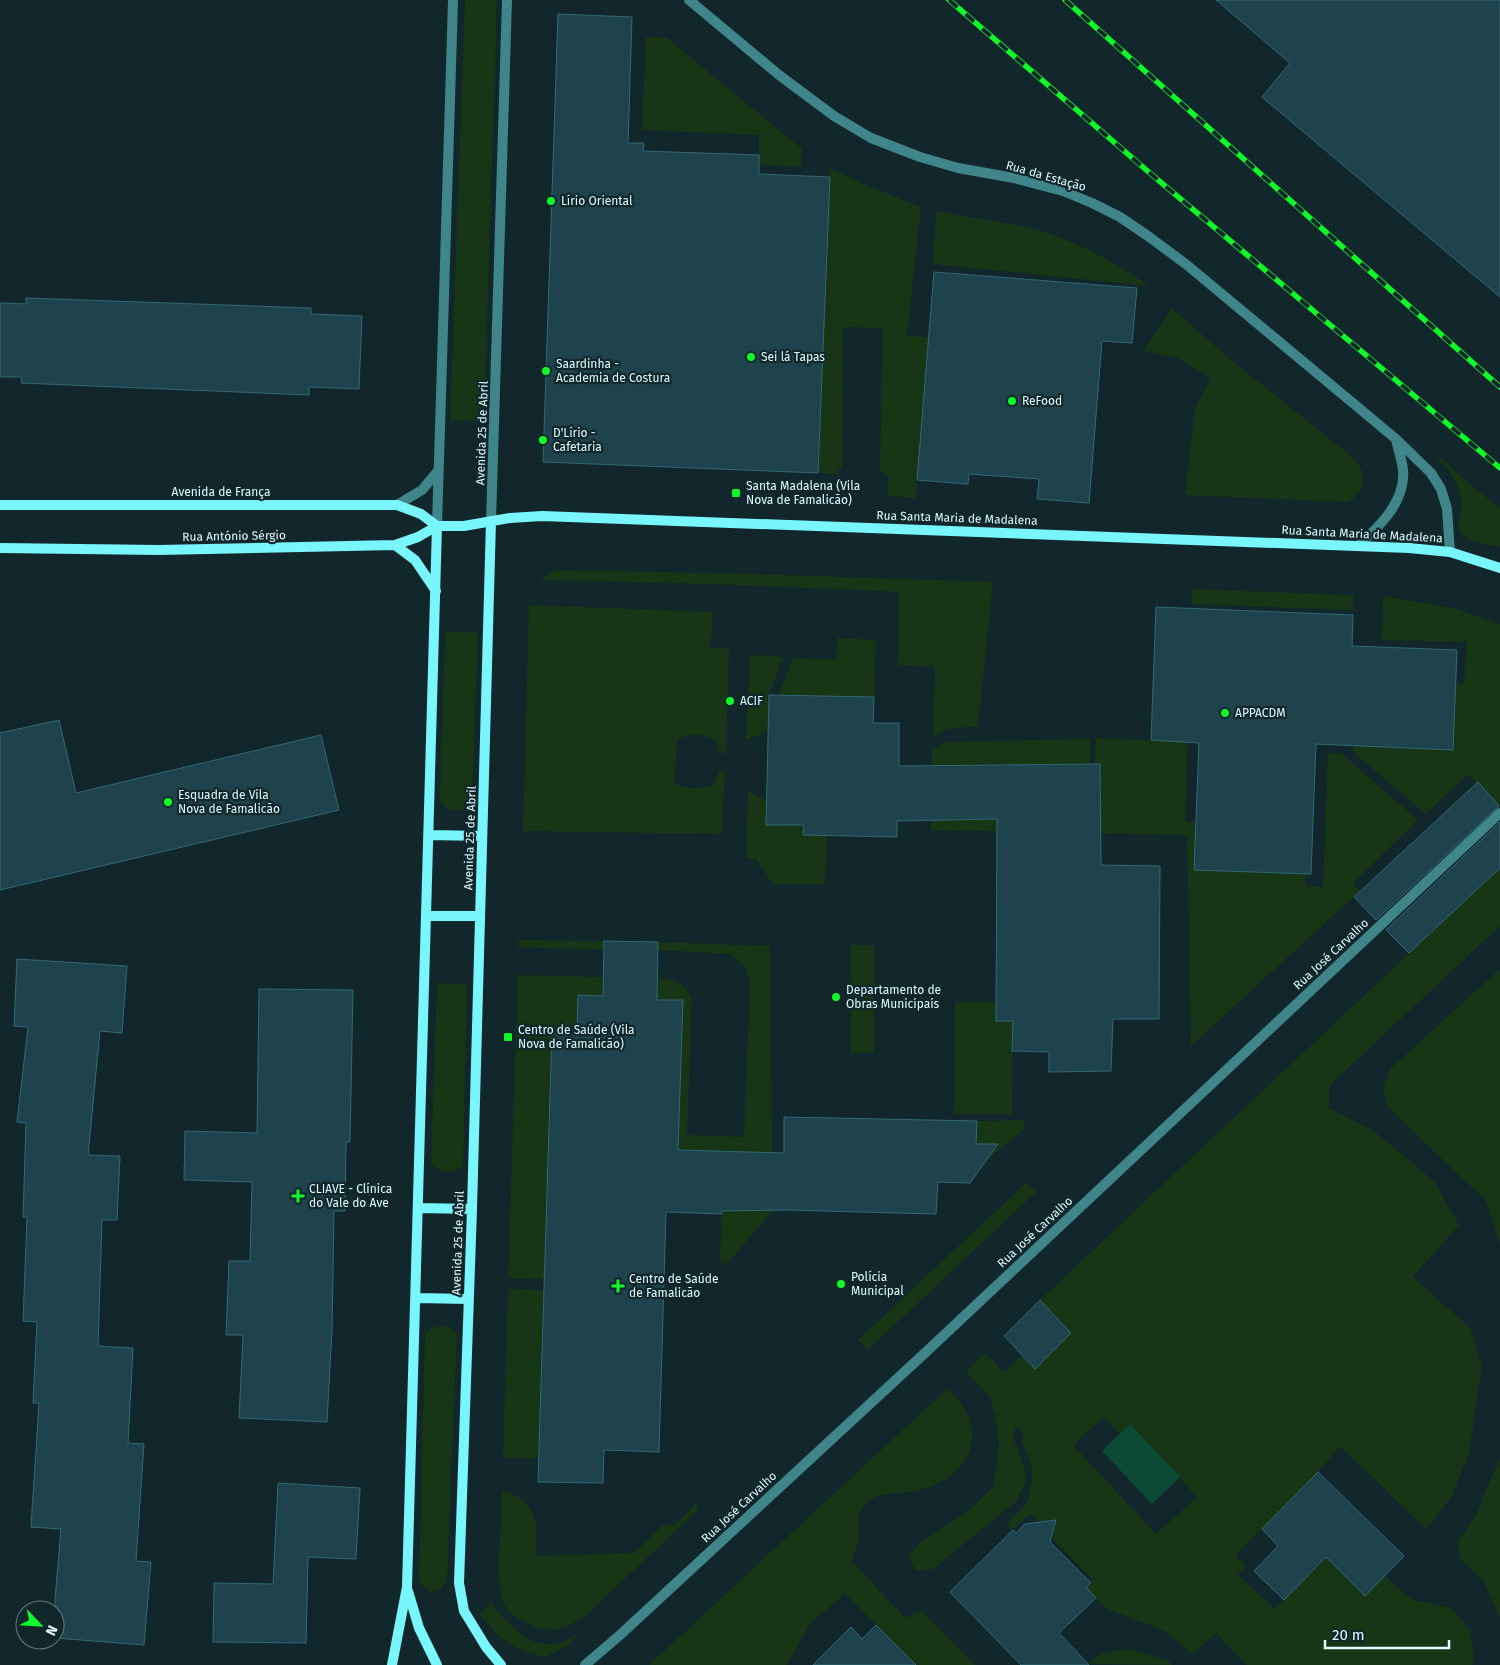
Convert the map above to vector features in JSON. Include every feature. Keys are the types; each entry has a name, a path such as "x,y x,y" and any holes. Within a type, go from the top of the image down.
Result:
{"main road":[{"name":"Avenida de França","path":"0,505 397,505 421,514 437,526"},
{"name":"Rua Santa Maria de Madalena","path":"464,526 491,521 542,516 1359,545 1450,552"},
{"name":"Avenida 25 de Abril","path":"491,521 472,1209 459,1584 464,1611 486,1647 501,1665"},
{"path":"392,1665 407,1587 437,526"},
{"name":"Rua António Sérgio","path":"0,548 159,550 395,545 418,537 437,526 464,526"},
{"path":"395,545 415,560 436,591"},
{"path":"1450,552 1500,568"},
{"path":"429,835 482,836"},
{"path":"427,916 480,916"},
{"path":"419,1208 472,1209"},
{"path":"416,1298 469,1300"},
{"path":"407,1587 419,1628 437,1665"}],"street":[{"path":"437,526 453,0"},
{"name":"Avenida 25 de Abril","path":"491,521 507,0"},
{"name":"Rua da Estação","path":"689,0 780,75 834,116 872,138 920,158 958,168 1014,178 1063,192 1092,203 1120,217 1148,236 1187,265 1396,439 1431,473 1442,489 1447,509 1450,552"},
{"path":"1359,545 1378,528 1392,509 1401,491 1403,471 1396,439"},
{"path":"397,505 422,490 438,471"},
{"name":"Rua José Carvalho","path":"585,1665 620,1635 919,1359 1500,813"}],"shaded area":[{"path":"465,0 497,0 484,421 450,420"},
{"path":"646,37 667,38 802,149 801,167 759,165 759,135 642,130"},
{"path":"830,168 921,207 907,336 929,337 916,498 887,496 889,477 880,470 883,328 843,327 842,466 836,474 818,473"},
{"path":"936,211 1018,225 1045,232 1099,255 1149,286 933,264"},
{"path":"1172,308 1225,355 1357,462 1363,474 1363,484 1355,497 1347,502 1185,495 1195,408 1211,379 1178,358 1143,351"},
{"path":"1432,451 1500,509 1500,547 1473,541 1462,534 1459,528 1462,503 1459,490 1450,472"},
{"path":"556,570 758,574 993,582 978,726 947,729 933,736 935,667 898,665 899,592 713,584 539,580"},
{"path":"1192,589 1354,595 1353,610 1192,604"},
{"path":"1383,596 1458,609 1500,625 1500,807 1468,774 1426,814 1353,752 1353,746 1452,750 1455,684 1464,684 1467,642 1382,640"},
{"path":"529,605 713,612 710,647 729,649 726,753 719,753 717,741 706,737 692,735 677,739 675,784 694,788 708,787 713,785 720,770 725,771 722,834 523,831"},
{"path":"445,631 478,633 472,802 463,810 448,810 440,801"},
{"path":"837,638 876,640 874,697 778,696 793,658 836,659"},
{"path":"750,655 783,657 769,695 768,731 746,740"},
{"path":"1096,738 1188,742 1185,821 1214,825 1213,871 1305,874 1305,886 1323,887 1328,753 1342,754 1418,820 1353,883 1360,891 1191,1046 1187,835 931,830 932,749 947,742 1090,739 1090,764 951,765 952,820 1101,818 1100,764 1095,763"},
{"path":"748,791 766,800 766,825 804,826 803,835 827,835 825,884 773,884 756,859 746,859"},
{"path":"1500,868 1500,926 1329,1086 1329,1108 1374,1131 1434,1181 1459,1225 1413,1277 1470,1328 1482,1365 1469,1453 1451,1498 1426,1529 1340,1446 1318,1472 1236,1555 1246,1565 1238,1575 1275,1609 1326,1557 1365,1596 1384,1576 1413,1600 1452,1608 1470,1631 1474,1658 1472,1665 1247,1665 1216,1633 1193,1654 1163,1630 1105,1608 1086,1587 1093,1580 1051,1537 1053,1533 1050,1527 1039,1522 1030,1514 1013,1529 1007,1524 1028,1501 1032,1479 1031,1463 1022,1443 1023,1433 1016,1425 1013,1437 1023,1462 1026,1479 1017,1501 933,1569 916,1571 908,1557 919,1543 969,1510 994,1486 999,1444 995,1417 990,1397 966,1372 985,1353 1004,1372 1022,1355 1035,1369 1071,1333 1040,1300","holes":["1104,1417 1120,1434 1130,1425 1197,1497 1156,1534 1073,1445"]},
{"path":"519,940 604,941 604,950 518,947"},
{"path":"658,942 770,946 773,1210 728,1263 720,1263 724,1151 678,1150 683,1001 656,1000 657,977 679,983 686,989 692,999 687,1135 744,1137 750,982 745,967 730,954 658,950"},
{"path":"851,945 874,945 874,1053 851,1053"},
{"path":"1500,969 1500,1245 1486,1201 1387,1106 1383,1088 1390,1069"},
{"path":"518,975 603,977 602,996 578,995 577,1031 552,1031 544,1279 508,1278"},
{"path":"437,983 467,984 463,1166 450,1172 440,1170 431,1164"},
{"path":"955,1002 997,1002 1013,1021 1012,1114 954,1114"},
{"path":"1024,1120 1023,1130 987,1160 987,1144 976,1144 977,1121"},
{"path":"1027,1182 1036,1192 868,1350 858,1340"},
{"path":"508,1289 544,1290 539,1458 503,1458"},
{"path":"436,1326 447,1326 457,1334 447,1579 441,1589 430,1592 419,1582 425,1333"},
{"path":"947,1389 961,1403 970,1420 972,1434 967,1458 949,1477 937,1484 918,1490 883,1495 871,1499 858,1515 859,1540 852,1561 905,1618 921,1610 975,1665 916,1665 845,1593 810,1624 787,1665 649,1665"},
{"path":"1130,1424 1180,1477 1152,1504 1102,1451"},
{"path":"1500,1457 1500,1618 1483,1580 1460,1559 1458,1542 1475,1517"},
{"path":"502,1491 519,1498 532,1512 536,1524 536,1556 634,1553 663,1525 675,1525 698,1502 697,1511 583,1618 569,1625 550,1630 536,1627 521,1620 503,1602 499,1580"},
{"path":"491,1602 504,1619 520,1633 538,1643 559,1643 581,1633 565,1648 544,1657 532,1653 507,1642 479,1614"},
{"path":"1129,1649 1167,1660 1173,1665 1088,1664 1102,1653"}],"building":[{"path":"1216,0 1500,0 1500,297 1262,97 1290,63"},
{"path":"558,14 632,17 628,143 644,143 643,151 759,155 759,174 830,177 818,473 543,462"},
{"path":"934,272 1137,288 1132,343 1102,341 1089,503 1037,499 1039,479 969,474 968,484 917,480"},
{"path":"26,298 311,308 311,314 362,316 359,389 309,387 309,395 21,383 22,377 0,377 0,303 26,304"},
{"path":"1156,607 1353,615 1352,646 1457,650 1453,750 1316,744 1311,874 1194,870 1199,743 1151,740"},
{"path":"769,695 874,697 873,723 899,723 899,766 1100,764 1101,865 1160,866 1159,1019 1113,1019 1111,1071 1049,1072 1049,1052 1012,1051 1013,1021 996,1021 997,819 897,821 897,837 803,835 804,825 766,825"},
{"name":"Esquadra de Vila Nova de Famalicão","path":"59,720 76,793 321,735 339,810 0,890 0,733"},
{"path":"1478,782 1499,806 1376,920 1354,897"},
{"path":"1500,822 1500,868 1409,953 1386,930"},
{"path":"604,941 658,942 657,1000 683,1000 678,1150 784,1153 784,1117 977,1121 976,1144 998,1144 970,1183 938,1182 936,1214 787,1210 722,1211 722,1214 666,1212 659,1452 604,1450 603,1483 538,1482 552,1031 577,1031 578,995 603,996"},
{"path":"17,959 127,966 122,1033 100,1031 88,1155 120,1156 117,1220 102,1220 98,1346 133,1348 128,1443 144,1444 136,1561 151,1562 144,1645 65,1639 65,1600 55,1600 61,1529 31,1527 39,1403 33,1403 37,1322 23,1321 27,1217 23,1217 26,1123 17,1122 28,1027 14,1026"},
{"path":"259,989 353,990 350,1142 346,1142 345,1211 334,1211 332,1330 327,1422 239,1418 243,1335 226,1335 229,1261 250,1261 252,1182 184,1180 185,1131 257,1133"},
{"path":"1040,1300 1071,1333 1035,1369 1004,1336"},
{"path":"1318,1472 1404,1556 1365,1596 1326,1557 1284,1600 1254,1571 1278,1546 1262,1529"},
{"path":"278,1483 360,1488 356,1559 308,1557 306,1643 213,1642 214,1583 273,1584"},
{"path":"1056,1520 1050,1542 1091,1583 1086,1587 1096,1598 1059,1633 1089,1665 1021,1665 950,1592 1013,1530 1016,1533 1025,1524"},
{"path":"876,1625 916,1665 813,1665 851,1627 862,1639"}],"railway":[{"path":"949,0 1151,174 1500,468"},
{"path":"1065,0 1500,387"}],"place":[{"name":"Lírio Oriental","path":"551,201"},
{"name":"Sei lá Tapas","path":"751,357"},
{"name":"Saardinha - Academia de Costura","path":"546,371"},
{"name":"ReFood","path":"1012,401"},
{"name":"D'Lírio - Cafetaria","path":"543,440"},
{"name":"Santa Madalena (Vila Nova de Famalicão)","path":"736,493"},
{"name":"ACIF","path":"730,701"},
{"name":"APPACDM","path":"1225,713"},
{"name":"Esquadra de Vila Nova de Famalicão","path":"168,802"},
{"name":"Departamento de Obras Municipais","path":"836,997"},
{"name":"Centro de Saúde (Vila Nova de Famalicão)","path":"508,1037"},
{"name":"CLIAVE - Clínica do Vale do Ave","path":"298,1196"},
{"name":"Polícia Municipal","path":"841,1284"},
{"name":"Centro de Saúde de Famalicão","path":"618,1286"}]}
